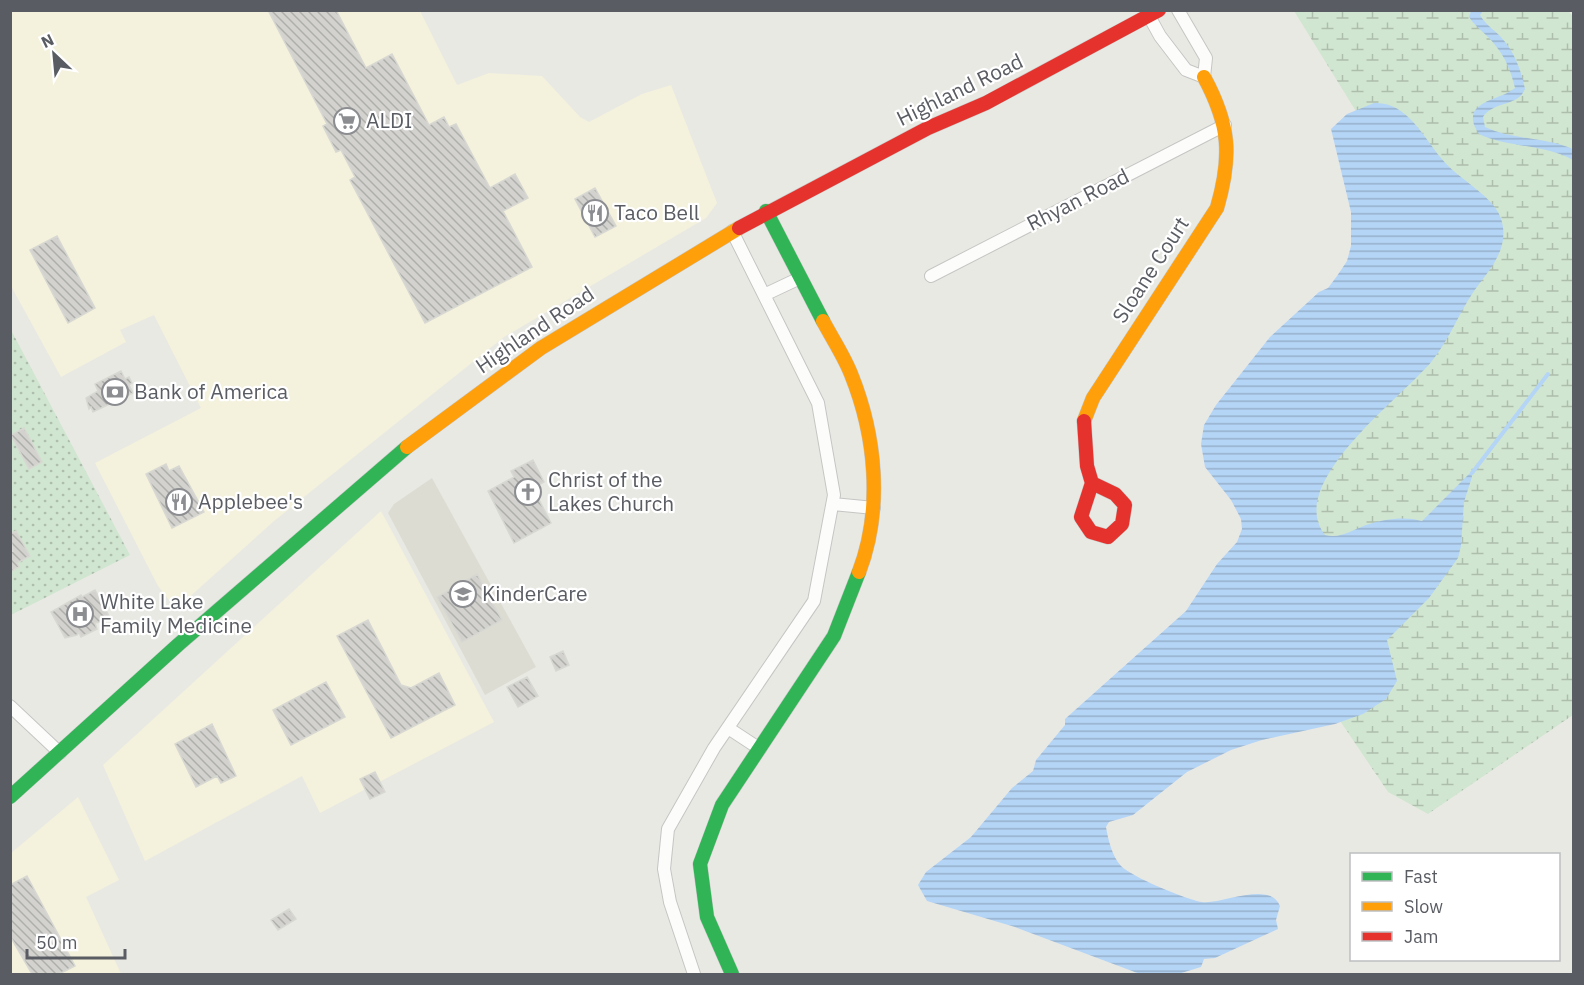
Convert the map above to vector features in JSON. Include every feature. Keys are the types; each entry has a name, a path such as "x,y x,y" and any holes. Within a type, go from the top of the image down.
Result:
{"main road":[{"name":"Highland Road","path":"10,797 205,621 389,461 541,348 766,211 928,128 986,103 1154,13"},
{"name":"Sloane Court","path":"1092,483 1087,466 1083,423 1093,398 1217,208 1228,175 1226,125 1218,101 1204,77"},
{"path":"732,975 707,917 700,864 722,805 834,636 865,556 874,508 875,475 866,423 851,374 766,211"}],"street":[{"name":"Sloane Court","path":"1154,13 1160,36 1186,70 1204,77 1206,58 1178,10"},
{"name":"Rhyan Road","path":"931,276 1226,125"},
{"path":"694,975 670,902 664,869 668,829 728,728 814,602 834,495 818,403 732,231"},
{"path":"764,295 800,278"},
{"path":"833,504 874,508"},
{"path":"10,706 60,753"},
{"path":"728,728 760,749"}],"shaded area":[{"path":"10,11 420,11 457,85 489,73 542,76 580,117 589,122 642,94 671,85 717,203 706,218 504,337 274,521 176,609 158,586 95,463 201,408 154,315 120,330 126,342 61,377 11,286"},
{"name":"KinderCare","path":"432,478 536,667 485,695 388,513 394,504"},
{"path":"381,511 494,722 320,813 302,776 145,861 103,765"},
{"path":"78,797 119,880 86,897 121,974 11,974 10,854"}],"green space":[{"path":"1568,10 1573,17 1573,715 1428,814 1388,792 1330,706 1299,473 1468,263 1365,126 1294,11"},
{"path":"10,328 130,555 11,615 10,615"}],"water":[{"path":"1471,11 1483,11 1480,15 1482,18 1509,48 1519,67 1525,89 1517,99 1487,112 1483,117 1485,127 1573,149 1573,160 1550,151 1502,142 1479,134 1473,115 1477,108 1515,88 1502,55 1469,17"},
{"path":"1374,103 1385,104 1405,114 1448,166 1493,205 1502,222 1503,242 1496,259 1432,361 1375,418 1333,466 1320,491 1317,514 1325,535 1331,536 1387,520 1402,518 1422,521 1471,472 1472,477 1464,502 1458,558 1429,598 1387,640 1397,681 1386,699 1363,714 1335,724 1262,740 1231,750 1187,772 1133,815 1109,822 1106,827 1115,857 1121,866 1135,876 1184,897 1202,902 1256,894 1275,898 1280,906 1276,920 1278,929 1215,958 1204,959 1201,967 1178,974 1140,974 1015,927 927,901 918,885 926,872 971,837 1012,788 1033,771 1036,760 1065,725 1065,719 1186,611 1217,564 1237,542 1242,529 1241,519 1231,500 1205,467 1201,444 1204,425 1216,405 1270,337 1319,292 1328,288 1347,261 1351,246 1351,212 1331,129 1347,114"}],"building":[{"path":"268,10 336,10 366,68 392,54 429,125 444,117 449,127 456,124 490,188 515,174 528,198 503,211 532,267 425,323 350,180 355,177 341,150 336,152 323,126 327,124"},
{"name":"Taco Bell","path":"595,188 616,226 595,237 575,199"},
{"path":"57,236 95,308 68,323 30,250"},
{"name":"Bank of America","path":"121,371 125,379 129,377 132,383 129,385 133,393 93,412 91,407 89,409 86,398 98,391 95,384"},
{"path":"24,428 42,462 29,469 11,435"},
{"path":"533,460 544,482 533,488 551,523 514,543 488,491 514,477 511,471"},
{"name":"Applebee's","path":"166,464 169,471 179,466 204,512 172,528 146,474"},
{"path":"16,531 30,556 17,563 19,567 10,572 10,552 13,551 10,534"},
{"path":"477,574 502,620 462,642 437,597"},
{"name":"White Lake Family Medicine","path":"95,590 109,616 105,618 106,621 95,623 97,629 81,637 79,632 77,635 65,638 51,612"},
{"path":"368,620 401,685 411,688 439,673 455,705 391,738 337,636"},
{"path":"563,651 569,665 556,671 550,657"},
{"path":"527,677 538,696 518,707 507,687"},
{"path":"326,682 345,717 291,745 273,710"},
{"path":"212,724 236,776 221,783 217,776 196,787 175,744"},
{"path":"375,772 385,792 370,799 360,779"},
{"path":"27,876 75,966 59,974 32,974 10,936 10,885"},
{"path":"289,909 296,919 278,930 271,920"}],"waterway":[{"path":"1472,473 1548,374"}],"traffic: fast":[{"path":"766,211 823,321"},
{"path":"10,797 179,644 407,447"},
{"path":"732,974 707,917 700,864 722,805 834,636 859,572"}],"traffic: slow":[{"path":"1084,421 1093,398 1217,208 1225,172 1226,141 1219,110 1204,77"},
{"path":"407,447 541,348 739,228"},
{"path":"823,321 851,374 860,398 871,447 874,498 867,548 859,572"}],"traffic: jam":[{"path":"739,228 928,128 986,103 1159,10"},
{"path":"1084,421 1087,466 1092,483 1081,517 1091,532 1108,537 1122,524 1125,505 1115,494 1092,483"}],"place":[{"name":"ALDI","path":"347,121"},
{"name":"Taco Bell","path":"595,213"},
{"name":"Bank of America","path":"115,392"},
{"name":"Christ of the Lakes Church","path":"528,492"},
{"name":"Applebee's","path":"179,502"},
{"name":"KinderCare","path":"463,594"},
{"name":"White Lake Family Medicine","path":"80,614"}]}
